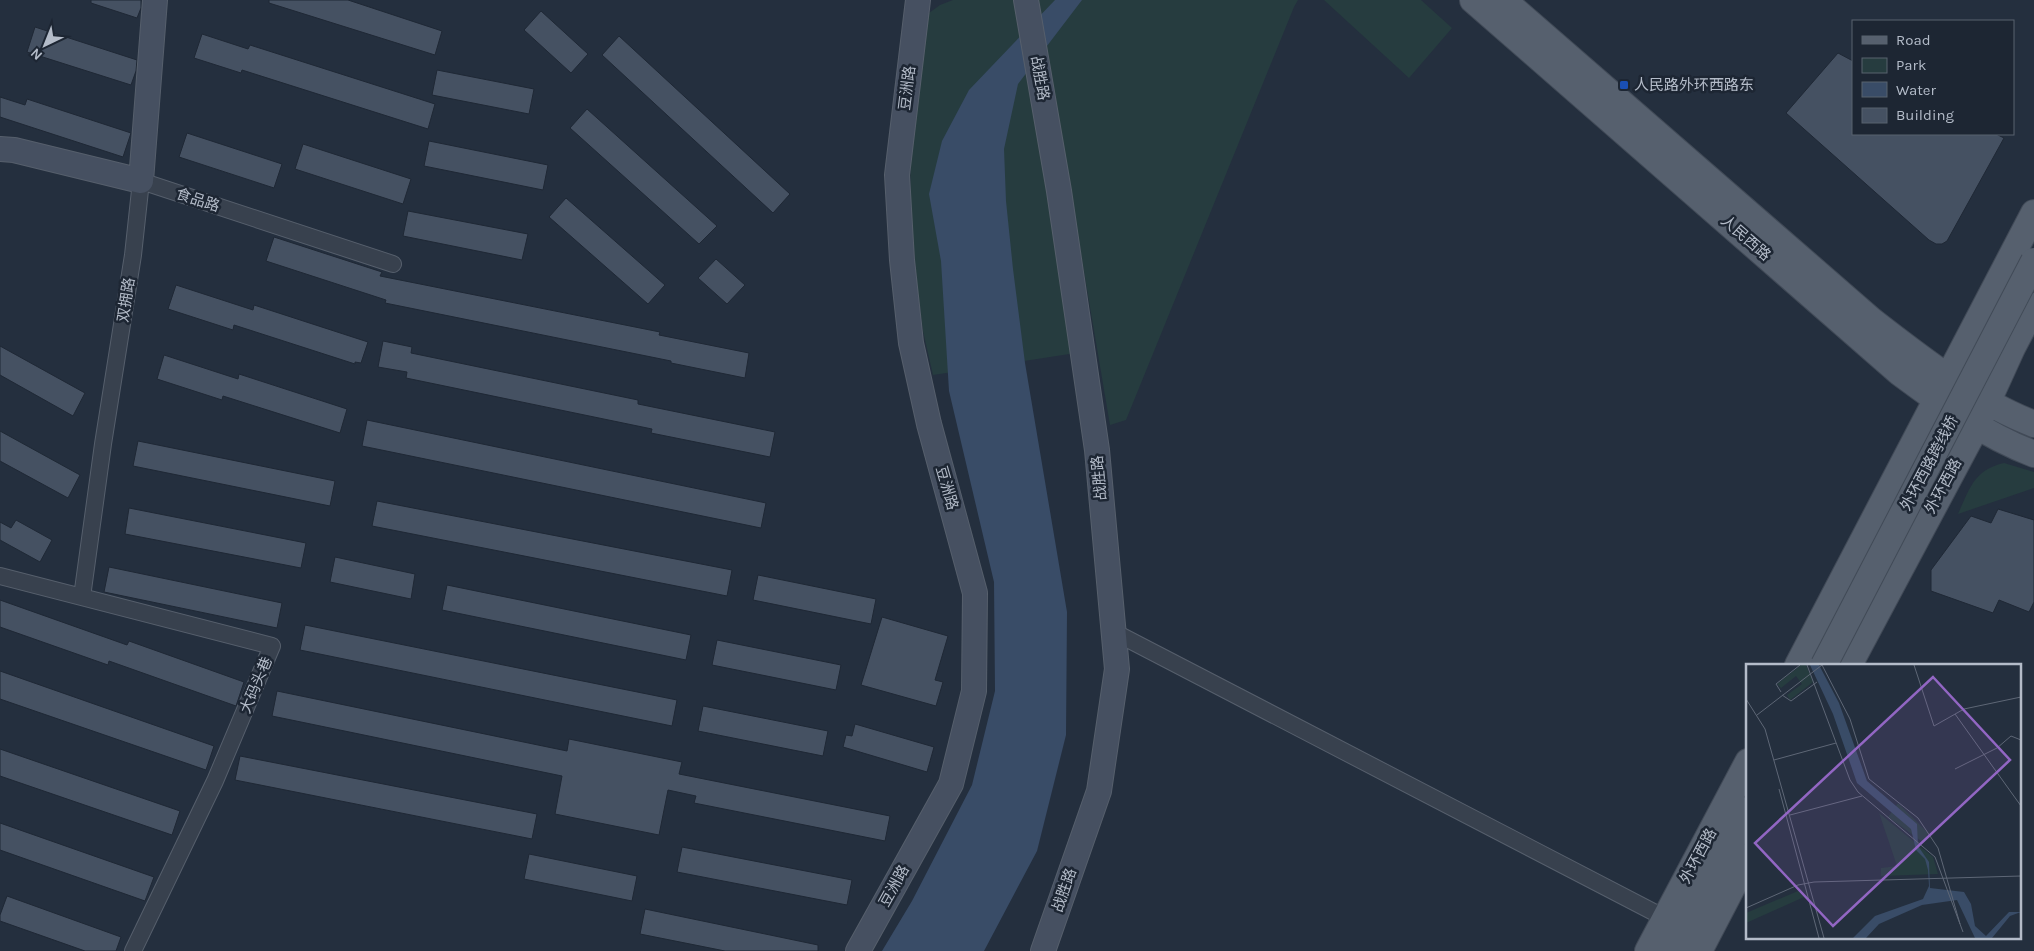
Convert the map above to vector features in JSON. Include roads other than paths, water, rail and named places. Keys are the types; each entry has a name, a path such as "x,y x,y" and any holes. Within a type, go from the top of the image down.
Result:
{"main road":[{"name":"人民西路","path":"1473,0 1899,372 1976,427 2034,454"},
{"name":"人民西路","path":"1503,0 1871,320 1988,402 2034,424"},
{"path":"1799,664 2034,213"},
{"name":"外环西路跨线桥","path":"1825,664 2034,261"},
{"name":"外环西路","path":"1850,664 1976,427 2012,348 2034,306"},
{"name":"外环西路","path":"1648,951 1746,766"},
{"path":"1674,951 1746,814"},
{"path":"1698,951 1746,861"}],"street":[{"name":"双拥路","path":"82,597 103,444 133,255 141,181 155,0"},
{"name":"豆洲路","path":"858,951 950,784 974,691 975,592 927,415 911,343 902,260 897,175 918,0"},
{"name":"战胜路","path":"1026,0 1059,191 1096,450 1117,670 1099,791 1044,951"},
{"name":"食品路","path":"0,149 14,150 141,181 393,264"},
{"name":"大码头巷","path":"0,576 272,646 215,781 134,951"},
{"path":"1114,632 1666,918"}],"water":[{"path":"1055,0 1082,0 1018,84 1004,149 1006,201 1025,363 1067,612 1066,735 1037,851 984,951 882,951 912,901 972,785 995,691 994,582 949,391 941,261 929,194 942,141 969,90"}],"place":[{"name":"人民路外环西路东","path":"1624,85"}]}
